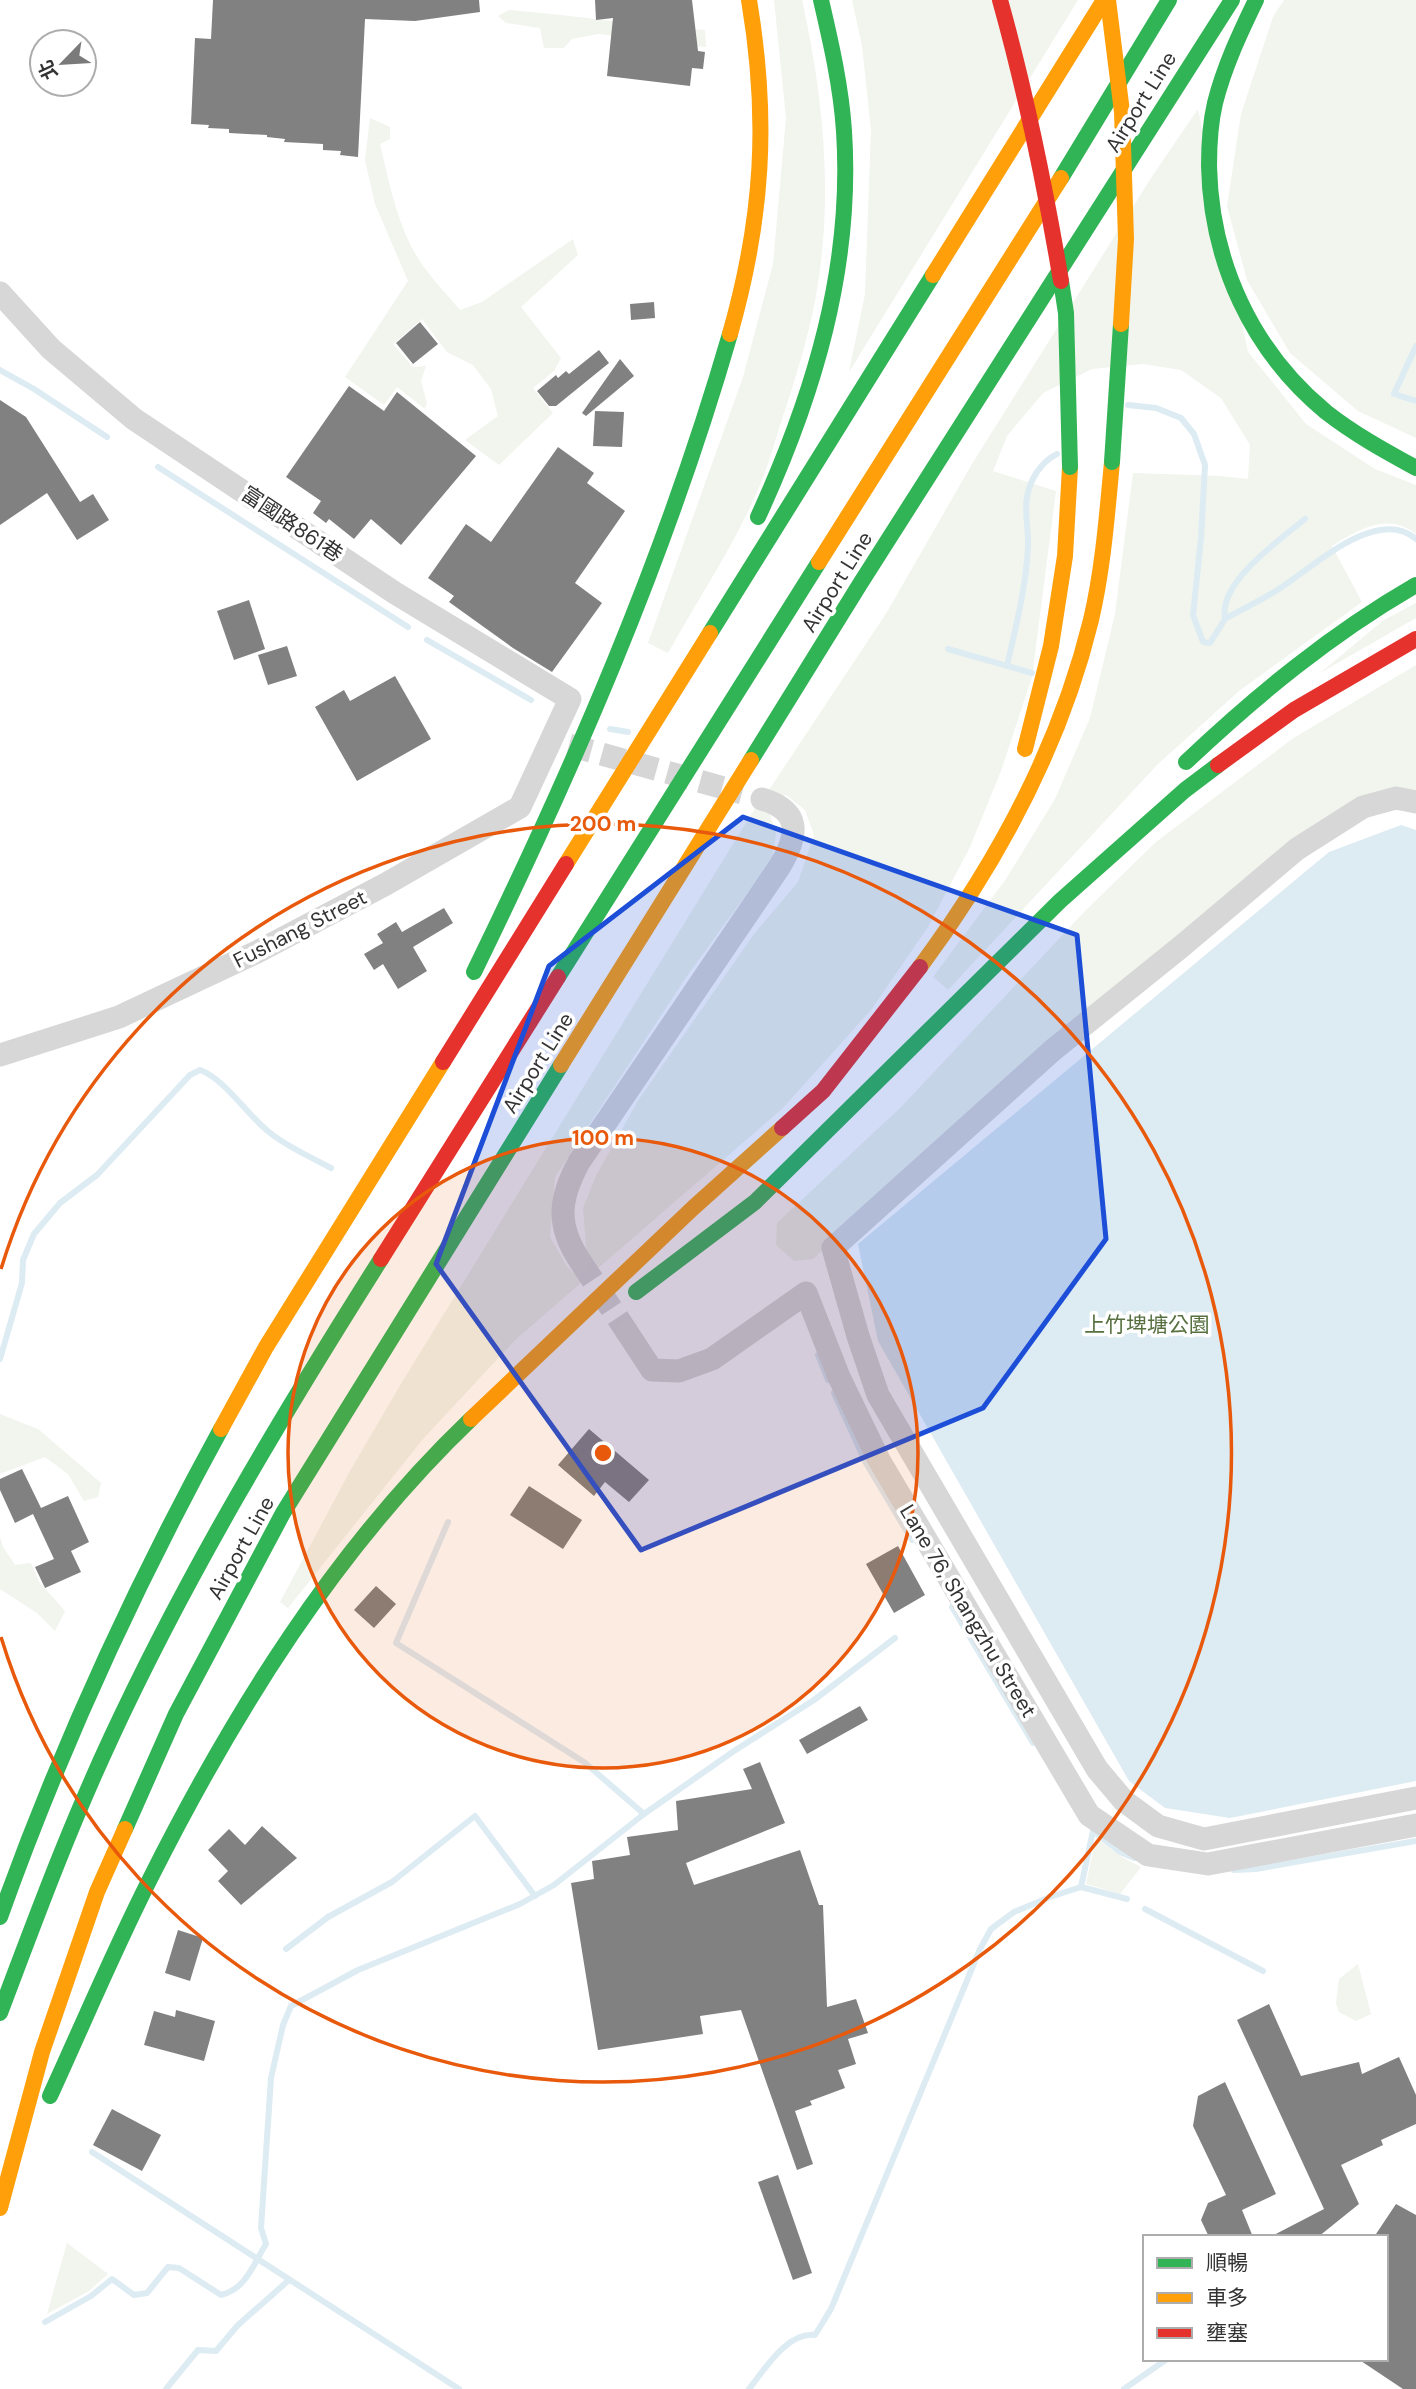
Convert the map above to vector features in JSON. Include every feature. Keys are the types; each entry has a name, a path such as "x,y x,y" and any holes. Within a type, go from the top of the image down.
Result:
{"highway":[{"path":"467,987 550,812 617,658 676,504 724,353 745,278 758,201 761,130 758,54 749,0"},
{"path":"750,531 792,444 814,380 835,291 844,220 844,139 836,71 821,0"},
{"path":"1000,0 1020,70 1046,189 1066,313 1070,467 1065,556 1051,646 1030,734 1021,759"},
{"path":"0,1917 52,1780 161,1543 266,1348 1106,0"},
{"path":"1,2204 150,1879 270,1665 338,1568 436,1453 692,1208 823,1091 887,1013 931,952 1025,801 1071,690 1093,607 1104,545 1126,239 1122,112 1106,0"},
{"name":"Airport Line","path":"0,2013 54,1870 111,1736 207,1551 312,1368 1010,259 1169,0"},
{"name":"Airport Line","path":"1,2204 42,2052 97,1892 176,1714 283,1513 868,572 1232,0"},
{"path":"1256,0 1226,66 1209,139 1210,194 1216,242 1234,294 1265,349 1308,398 1379,451 1416,468"},
{"path":"653,724 732,568"},
{"path":"1179,769 1249,702 1326,643 1416,585"},
{"path":"622,1302 755,1202 1060,901 1185,790 1294,710 1416,639"},
{"path":"969,894 1007,796"},
{"path":"1060,901 1130,817"},
{"path":"379,1166 455,1011"},
{"path":"500,1394 600,1319"}],"street":[{"name":"富國路861巷","path":"0,293 51,349 134,419 395,593 570,699 551,740"},
{"name":"Fushang Street","path":"0,1055 119,1017 257,952 520,807 551,740"},
{"path":"580,1261 562,1224 562,1209 570,1178 780,866 789,847 792,824 790,814 778,804 762,799"},
{"path":"1416,802 1396,799 1363,807 1297,849 1054,1050 833,1248 878,1395 1097,1769 1124,1801 1158,1826 1204,1839 1416,1798"},
{"name":"Lane 76, Shangzhu Street","path":"627,1332 652,1370 679,1371 712,1359 806,1293 839,1377 879,1460 1089,1815 1148,1856 1208,1864 1416,1825"}],"highlighted area":[{"path":"743,817 1077,935 1106,1239 983,1408 641,1550 436,1264 549,966"}],"shaded area":[{"path":"774,0 802,0 816,75 825,188 821,263 815,301 796,375 760,485 729,549 668,653 648,643 743,377 773,264 786,118"},
{"path":"852,0 1078,0 849,372 865,294 871,130 862,46"},
{"path":"1284,0 1416,0 1416,438 1358,411 1290,353 1247,280 1227,206 1241,114 1273,17"},
{"path":"509,10 705,30 706,47 598,34 572,39 564,48 544,48 540,28 506,23 498,16"},
{"path":"1198,109 1248,352 1306,424 1375,469 1416,485 1416,534 1394,524 1373,525 1332,546 1362,602 1239,691 1157,765 948,990 933,977 1006,879 1055,799 1090,718 1115,614 1133,473 1248,479 1250,445 1221,398 1181,370 1143,364 1092,369 1043,393 1007,436 993,471 1056,491 1032,677 1001,771 970,847 928,927 871,1010 782,1109 515,1340 423,1439 288,1608 280,1602 350,1471 399,1387 757,805 769,811 776,834 772,859 687,976 555,1177 550,1237 573,1273 587,1259 583,1208 596,1176 637,1102 754,934 798,882 814,835 805,810 786,795 776,799 767,793 887,612 972,464 1151,178"},
{"path":"370,118 390,127 390,139 380,144 396,208 410,244 427,271 460,310 482,302 573,239 578,255 521,307 561,358 554,371 533,388 553,413 499,465 465,440 498,416 491,389 473,365 447,352 422,319 393,344 413,367 426,366 421,381 427,403 425,409 397,387 384,405 345,377 408,281 375,204 365,160"},
{"path":"1416,603 1416,618 1320,673 1384,620"},
{"path":"1416,665 1416,790 1382,793 870,1207 813,1259 794,1261 776,1245 777,1223 902,1106 1085,911 1156,842 1292,739"},
{"name":"上竹埤塘公園","path":"1401,825 1416,830 1416,1781 1230,1818 1165,1808 1129,1781 878,1341 858,1244 1329,852"},
{"path":"0,1414 38,1429 101,1483 98,1497 84,1501 68,1474 45,1457 0,1474"},
{"path":"0,1537 15,1565 31,1563 39,1582 65,1611 55,1631 37,1613 0,1589"},
{"path":"1096,1838 1141,1867 1120,1894 1086,1884"},
{"path":"1358,1964 1371,2014 1356,2021 1339,2012 1336,2003 1339,1979"},
{"path":"67,2243 108,2274 89,2291 47,2314"}],"building":[{"path":"213,0 479,0 480,12 415,21 365,19 358,157 340,155 341,151 323,150 323,144 284,142 285,139 267,135 229,133 229,129 191,124 195,38 211,39"},
{"path":"595,0 692,0 698,51 705,52 703,69 692,68 690,86 607,76 613,18 596,20"},
{"path":"654,302 655,318 631,320 630,304"},
{"path":"420,322 438,344 413,364 396,343"},
{"path":"599,350 609,363 556,406 549,406 537,391 556,375 558,378 566,371 569,374"},
{"path":"620,359 634,376 586,416 582,413"},
{"path":"349,386 384,411 397,392 476,456 401,545 371,519 354,539 329,519 326,523 313,513 321,501 286,477"},
{"path":"0,400 26,417 80,502 93,494 109,520 77,540 47,493 0,525"},
{"path":"595,411 624,412 622,447 593,446"},
{"path":"558,447 594,473 587,483 625,511 575,583 602,603 552,672 449,602 454,596 428,578 466,524 491,542"},
{"path":"249,600 265,649 234,660 217,611"},
{"path":"287,646 297,676 268,685 258,655"},
{"path":"395,676 431,739 357,781 315,707 344,690 350,701"},
{"path":"444,908 453,923 413,947 427,971 398,989 383,964 374,970 364,954 383,943 377,934 396,922 402,932"},
{"path":"589,1429 649,1480 629,1502 605,1482 594,1496 558,1465"},
{"path":"22,1469 41,1508 68,1496 89,1542 71,1551 81,1572 45,1588 35,1567 54,1559 33,1514 15,1523 0,1490 0,1479"},
{"path":"529,1486 582,1520 563,1549 510,1515"},
{"path":"898,1546 925,1595 894,1613 866,1564"},
{"path":"376,1586 396,1604 374,1628 354,1610"},
{"path":"860,1706 868,1720 807,1754 799,1740"},
{"path":"760,1762 785,1823 686,1863 694,1885 800,1850 819,1905 823,1905 827,2007 856,1999 868,2033 848,2039 856,2064 838,2070 845,2088 810,2101 812,2105 795,2111 813,2164 797,2170 741,2010 700,2016 703,2034 598,2050 571,1883 594,1879 592,1861 630,1855 627,1837 678,1830 676,1801 752,1789 743,1769"},
{"path":"262,1826 297,1858 241,1905 218,1881 228,1871 208,1850 229,1829 245,1845"},
{"path":"178,1930 203,1938 190,1981 165,1973"},
{"path":"1269,2004 1301,2076 1359,2062 1362,2074 1399,2057 1416,2095 1416,2124 1381,2140 1383,2145 1341,2165 1359,2204 1320,2235 1274,2235 1324,2209 1237,2020"},
{"path":"176,2010 215,2021 204,2061 144,2045 154,2011 175,2017"},
{"path":"1225,2082 1276,2194 1242,2210 1252,2235 1208,2235 1201,2220 1208,2203 1226,2195 1193,2126 1198,2096"},
{"path":"112,2109 161,2135 142,2171 93,2145"},
{"path":"778,2175 812,2273 793,2280 758,2182"},
{"path":"1396,2204 1416,2215 1416,2389 1403,2389 1361,2361 1388,2361 1388,2235 1375,2235"}],"waterway":[{"path":"1416,346 1394,394 1416,401"},
{"path":"0,370 107,437"},
{"path":"1128,405 1156,408 1181,418 1194,434 1205,465 1193,615 1203,642 1210,643 1225,619"},
{"path":"1007,666 1025,577 1028,490 1041,466 1057,454"},
{"path":"158,467 408,627"},
{"path":"1305,519 1267,550 1241,577 1225,605 1225,619 1275,591 1347,542 1366,534 1384,529 1401,531 1416,539"},
{"path":"427,640 531,700"},
{"path":"948,649 1032,673"},
{"path":"610,729 628,732"},
{"path":"0,1359 22,1283 23,1260 34,1234 60,1203 97,1175 190,1075 200,1070 209,1075 276,1137 331,1168"},
{"path":"818,1355 828,1380"},
{"path":"834,1393 866,1463 912,1540"},
{"path":"448,1522 396,1643 584,1762 644,1814"},
{"path":"952,1607 1033,1743"},
{"path":"45,2322 91,2296 112,2279 134,2295 147,2293 168,2267 179,2268 221,2295 237,2287 248,2275 266,2244 261,2228 271,2078 283,2025 291,2006 358,1970 520,1904 554,1885 644,1814 734,1751 814,1700 895,1638"},
{"path":"286,1949 328,1917 392,1882 475,1816 535,1896"},
{"path":"1081,1887 1093,1831 1120,1852 1134,1858"},
{"path":"1234,1870 1256,1869 1416,1841"},
{"path":"749,2389 786,2345 795,2339 815,2335 831,2309 980,1949 991,1929 1014,1912 1081,1887 1127,1899"},
{"path":"1145,1909 1263,1971"},
{"path":"92,2152 459,2389"},
{"path":"166,2389 198,2350 216,2351 238,2325 289,2280"},
{"path":"1124,2389 1164,2361"}],"tunnel":[{"path":"569,745 742,793"},
{"path":"580,1261 627,1332"}],"traffic: fast":[{"path":"758,517 778,471 812,377 836,281 842,232 845,182 843,114 821,0"},
{"path":"1061,178 1169,0"},
{"path":"751,760 1232,0"},
{"path":"1256,0 1223,76 1211,127 1209,166 1212,202 1227,270 1257,333 1300,388 1348,428 1416,468"},
{"path":"710,633 933,275"},
{"path":"1061,281 1066,313 1070,467"},
{"path":"1112,462 1121,324"},
{"path":"474,972 548,816 616,658 677,498 730,334"},
{"path":"558,977 819,562"},
{"path":"1186,762 1296,667 1354,624 1416,585"},
{"path":"636,1292 755,1202 1060,901 1185,790 1218,765"},
{"path":"125,1829 176,1714 283,1513 561,1065"},
{"path":"0,2013 81,1806 141,1676 238,1494 381,1259"},
{"path":"50,2096 150,1879 216,1755 253,1694 291,1635 375,1522 471,1419"},
{"path":"0,1917 48,1792 101,1669 129,1608 221,1429"}],"traffic: slow":[{"path":"730,334 750,250 759,168 759,86 749,0"},
{"path":"933,275 1104,0"},
{"path":"1108,0 1122,112 1126,239 1121,324"},
{"path":"819,562 1061,178"},
{"path":"920,967 975,887 1000,845 1044,758 1062,713 1078,667 1095,601 1112,462"},
{"path":"1025,749 1051,646 1065,556 1070,467"},
{"path":"566,864 710,633"},
{"path":"561,1065 751,760"},
{"path":"221,1429 266,1347 443,1062"},
{"path":"471,1419 693,1208 782,1128"},
{"path":"0,2208 42,2052 97,1892 125,1829"}],"traffic: jam":[{"path":"1000,0 1034,140 1061,281"},
{"path":"1218,765 1294,710 1416,639"},
{"path":"443,1062 566,864"},
{"path":"782,1128 823,1091 920,967"},
{"path":"381,1259 558,977"}]}
